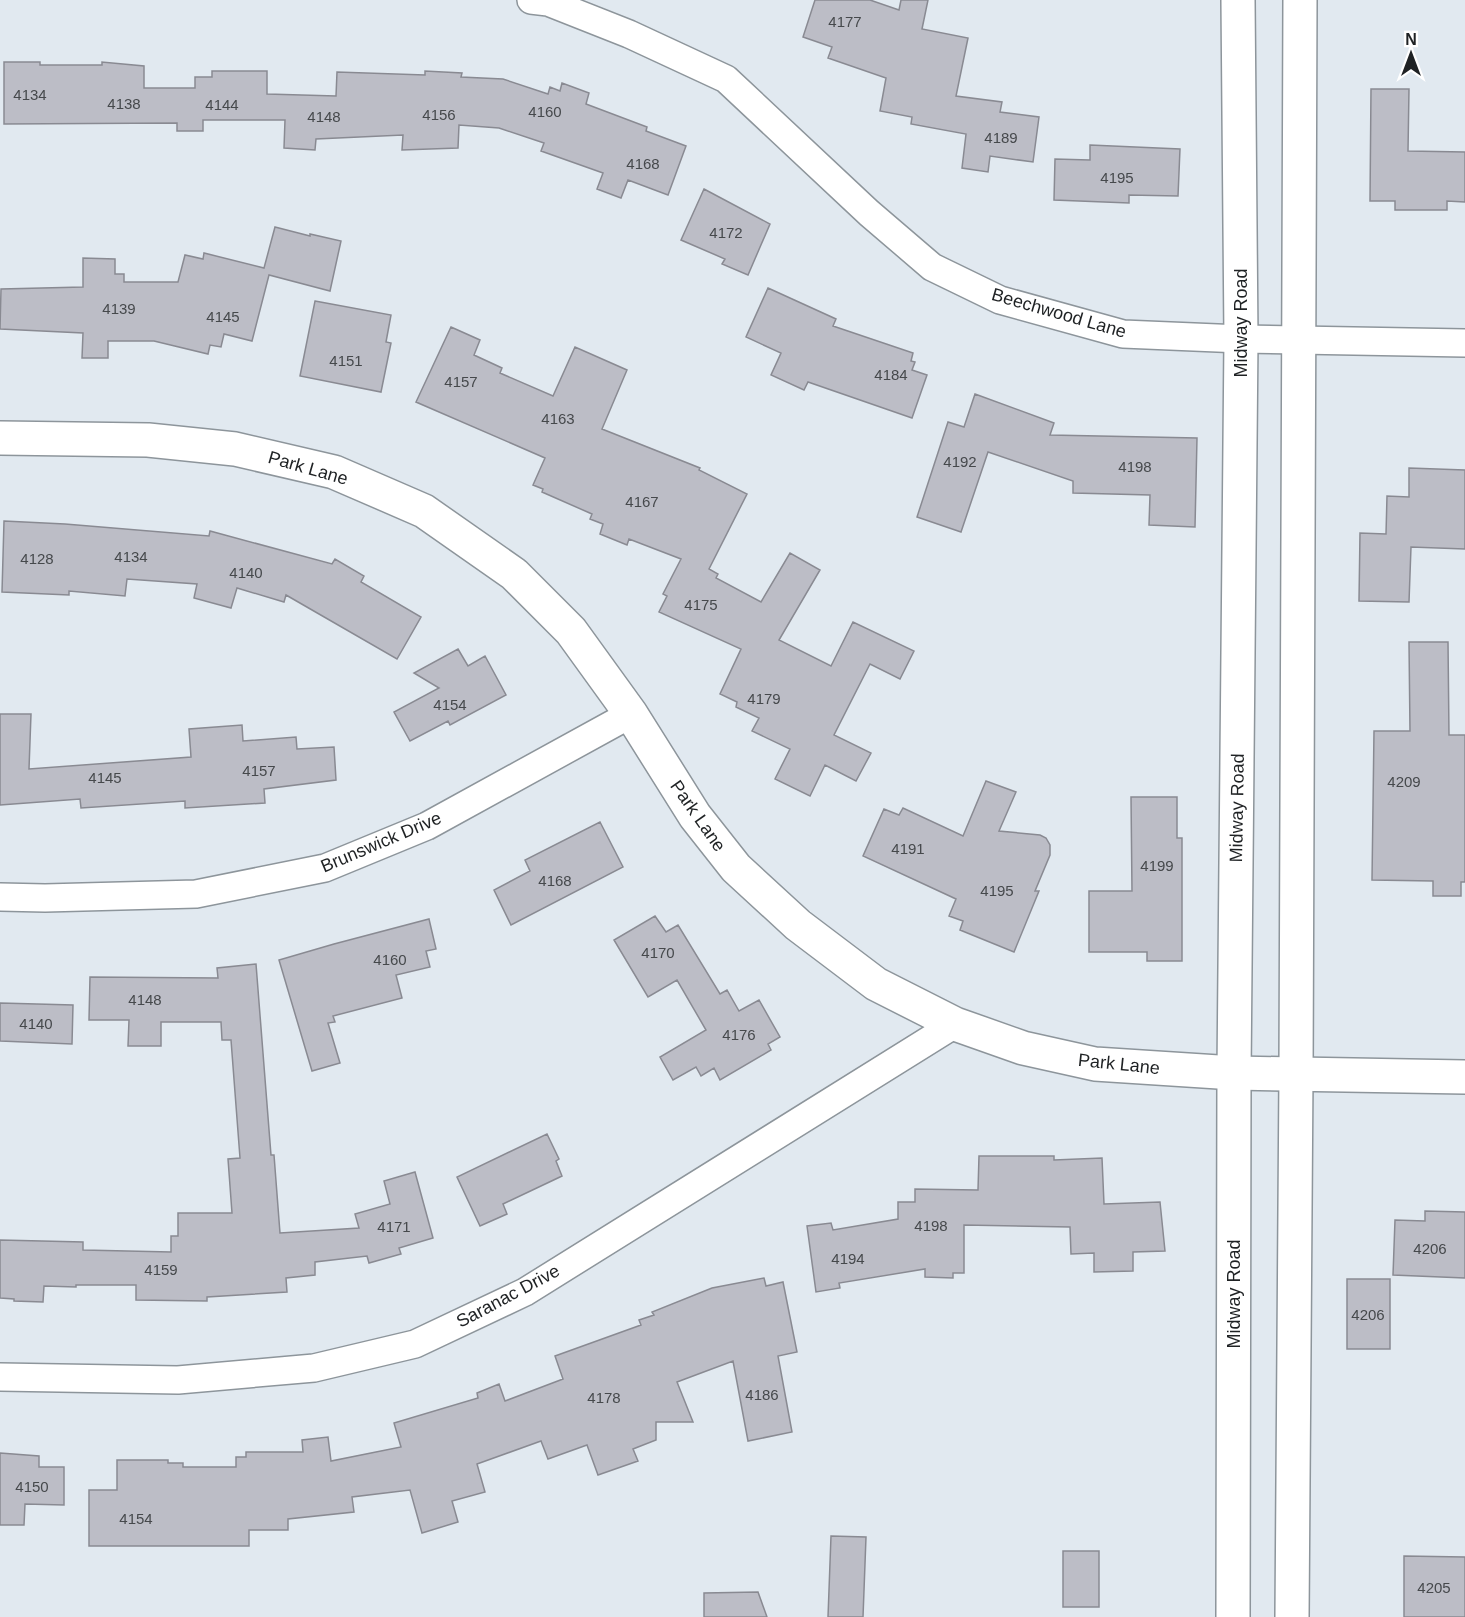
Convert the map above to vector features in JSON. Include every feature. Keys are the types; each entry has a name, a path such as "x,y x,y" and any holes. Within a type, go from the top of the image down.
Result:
{"main road":[{"name":"Midway Road","path":"1233,1617 1234,1073 1241,339 1238,0"},
{"path":"1292,1617 1300,0"},
{"name":"Park Lane","path":"0,438 148,440 235,449 334,472 424,511 514,574 571,631 631,714 695,816 736,868 798,925 876,984 955,1024 1023,1048 1095,1064 1234,1073 1465,1077"}],"street":[{"name":"Beechwood Lane","path":"531,0 548,3 629,34 726,79 869,213 932,267 1000,300 1123,334 1241,339 1465,343"},
{"name":"Brunswick Drive","path":"0,897 196,894 325,868 427,826 631,714"},
{"name":"Saranac Drive","path":"0,1377 178,1380 314,1368 415,1344 525,1292 955,1024"}],"building":[{"path":"815,0 870,0 899,10 901,0 928,0 922,29 968,38 956,96 1002,102 1000,112 1039,117 1033,162 990,156 988,172 962,168 966,134 911,124 912,117 880,111 886,78 828,58 832,47 803,37"},
{"path":"4,62 40,62 40,65 102,65 102,62 144,66 144,88 195,88 195,77 212,77 212,71 267,71 267,94 336,96 337,72 425,75 425,71 462,73 461,77 503,79 548,94 550,87 560,91 562,83 589,93 586,104 647,127 646,131 686,146 668,195 628,180 621,198 597,189 603,173 541,151 544,143 499,128 459,125 458,148 402,150 403,135 316,139 315,150 284,148 285,120 203,120 203,131 177,131 177,123 4,124"},
{"path":"1371,89 1409,89 1408,151 1465,152 1465,202 1447,201 1447,210 1395,210 1395,201 1370,201"},
{"path":"1090,145 1180,149 1178,196 1129,195 1129,203 1054,200 1055,159 1090,160"},
{"path":"704,189 770,224 748,275 722,264 725,259 681,240"},
{"path":"275,227 341,241 330,291 269,275 252,341 224,334 221,347 210,345 208,354 154,341 108,341 108,358 82,358 83,333 0,329 1,289 83,287 83,258 115,259 115,274 124,274 124,282 178,282 185,255 203,259 204,253 264,268"},
{"path":"768,288 836,319 833,326 913,353 911,361 915,362 912,370 927,375 912,418 808,382 804,390 771,375 781,353 746,337"},
{"path":"315,301 391,315 386,342 391,343 381,392 300,376"},
{"path":"451,327 480,340 474,355 502,368 500,373 553,396 575,347 627,370 602,429 700,468 699,470 747,494 709,569 718,574 716,578 761,602 790,553 820,570 779,640 831,666 853,622 914,651 900,679 870,664 834,735 871,753 856,781 825,765 810,796 775,779 790,749 752,731 759,718 736,707 737,702 720,694 741,649 659,612 667,596 663,594 681,559 629,539 627,545 600,534 603,524 590,519 592,514 542,492 543,489 533,485 545,458 416,402"},
{"path":"975,394 1054,423 1050,435 1197,438 1195,527 1149,525 1150,495 1073,493 1073,481 988,452 961,532 917,517 948,422 964,427"},
{"path":"1409,468 1465,470 1465,549 1411,547 1409,602 1359,601 1360,533 1386,534 1387,496 1409,497"},
{"path":"4,521 209,536 210,531 332,564 335,559 364,576 361,582 421,617 397,659 286,595 284,602 237,588 231,608 194,598 197,584 127,579 125,596 69,591 69,595 2,592"},
{"path":"1409,642 1448,642 1449,735 1465,735 1465,882 1461,882 1461,896 1433,896 1433,881 1372,880 1374,731 1410,731"},
{"path":"458,649 468,666 485,656 506,695 450,725 448,721 410,741 394,712 439,688 414,673"},
{"path":"0,714 31,714 29,769 191,757 189,729 242,725 243,741 296,737 297,749 334,747 336,780 264,789 265,803 185,808 185,801 81,808 80,799 0,805"},
{"path":"986,781 1016,792 999,831 1040,835 1046,838 1050,845 1050,855 1035,891 1039,891 1014,952 960,930 963,921 949,916 956,899 863,856 884,809 899,815 903,808 963,836"},
{"path":"1131,797 1177,797 1177,838 1182,838 1182,961 1147,961 1147,952 1089,952 1089,891 1132,891"},
{"path":"600,822 623,867 511,925 494,890 530,871 525,860"},
{"path":"655,916 666,932 678,925 720,994 727,990 739,1011 759,1000 780,1037 768,1044 771,1050 720,1080 714,1068 701,1076 696,1067 673,1080 660,1057 706,1030 677,980 648,997 614,940"},
{"path":"429,919 436,949 426,951 430,967 396,975 402,998 333,1016 335,1022 328,1023 340,1063 312,1071 279,960"},
{"path":"256,964 271,1155 274,1155 280,1233 359,1228 355,1214 390,1204 384,1181 415,1172 433,1238 399,1248 401,1254 369,1263 367,1256 315,1262 315,1275 286,1278 287,1292 207,1297 207,1301 136,1300 136,1285 76,1285 76,1287 44,1286 43,1302 0,1298 0,1240 83,1242 83,1250 171,1252 171,1236 178,1236 178,1213 232,1213 228,1159 240,1158 231,1040 222,1040 221,1022 161,1022 161,1046 128,1046 129,1020 89,1020 90,977 218,978 217,968"},
{"path":"0,1003 73,1005 72,1044 0,1041"},
{"path":"547,1134 559,1159 556,1161 562,1176 503,1204 507,1214 480,1226 457,1177"},
{"path":"979,1156 1054,1156 1054,1160 1102,1158 1104,1204 1160,1202 1165,1251 1133,1252 1133,1271 1094,1272 1094,1253 1071,1254 1070,1227 964,1225 964,1273 953,1273 953,1278 925,1277 925,1269 839,1283 840,1288 816,1292 807,1226 831,1223 833,1230 898,1219 898,1202 915,1202 915,1189 978,1190"},
{"path":"1425,1211 1465,1212 1465,1278 1393,1275 1395,1220 1425,1221"},
{"path":"764,1278 766,1286 783,1282 797,1352 778,1356 792,1432 748,1441 733,1361 677,1382 693,1422 656,1422 656,1440 633,1449 638,1461 598,1475 587,1445 548,1459 541,1441 477,1464 485,1492 452,1501 458,1522 422,1533 410,1490 352,1497 354,1512 288,1519 288,1530 249,1530 249,1546 89,1546 89,1490 117,1490 117,1460 168,1460 168,1463 183,1463 183,1467 236,1467 236,1457 246,1457 246,1452 303,1452 302,1440 328,1437 331,1461 401,1447 394,1423 478,1398 477,1393 499,1384 505,1401 563,1379 555,1356 641,1325 639,1320 654,1315 652,1312 712,1288"},
{"path":"1347,1279 1390,1279 1390,1349 1347,1349"},
{"path":"0,1453 39,1456 39,1467 64,1467 64,1505 25,1504 24,1525 0,1525"},
{"path":"831,1536 866,1537 863,1617 828,1617"},
{"path":"1063,1551 1099,1551 1099,1607 1063,1607"},
{"path":"1404,1556 1465,1557 1465,1617 1404,1617"},
{"path":"758,1592 767,1617 704,1617 704,1593"}]}
